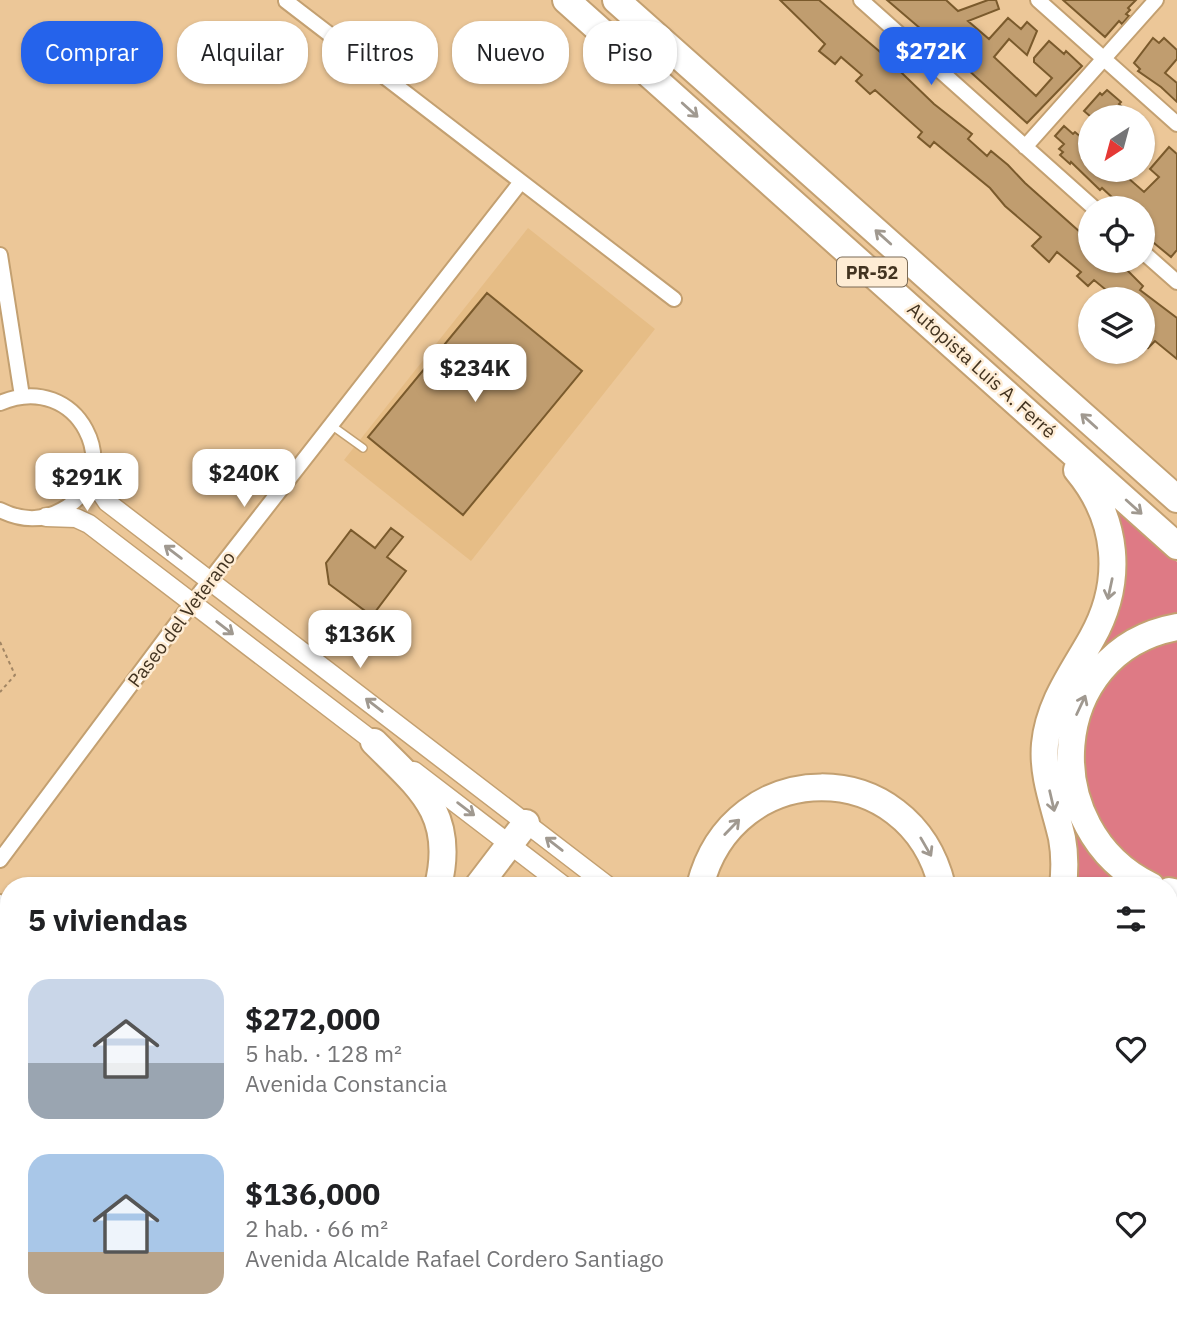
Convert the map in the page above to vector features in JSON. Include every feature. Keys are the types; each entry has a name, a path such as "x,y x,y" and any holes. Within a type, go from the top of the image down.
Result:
{"highway":[{"name":"Autopista Luis A. Ferré","path":"566,0 1177,545"},
{"name":"Autopista Luis A. Ferré","path":"615,0 1177,499"},
{"path":"966,356 1005,404 1083,477 1104,512 1111,537 1113,567 1105,610 1098,628 1060,692 1045,741 1048,786 1064,853 1063,877"},
{"path":"1131,458 1158,468 1177,484"},
{"path":"1136,877 1115,862 1090,831 1075,795 1070,750 1075,719 1102,671 1119,654 1157,633 1177,627"},
{"path":"374,742 425,793 433,808 444,855 440,877"},
{"path":"703,877 715,847 738,820 753,808 784,792 818,787 851,790 881,802 897,812 920,837 936,865 939,877"},
{"path":"485,877 518,833"}],"street":[{"path":"861,0 1080,196"},
{"path":"1038,0 1177,124"},
{"path":"1025,147 1156,0"},
{"path":"286,1 674,299"},
{"name":"Paseo del Veterano","path":"0,860 192,603 520,183"},
{"path":"0,255 22,396"},
{"path":"1155,263 1177,282"},
{"path":"0,404 22,396 56,401 75,414 88,434 92,445 89,480 68,507 46,517"},
{"path":"92,468 99,490 107,502 210,580 518,833 556,877"},
{"path":"0,510 23,518 76,519 89,524 374,742 593,877"}],"lane":[{"path":"331,425 363,448"}],"path":[{"path":"0,642 15,675 0,692"}],"shaded area":[{"path":"528,228 655,329 471,561 344,460"},
{"path":"1102,495 1177,562 1177,618 1117,645 1062,771 1135,877 1070,877 1054,729 1102,635"},
{"path":"1177,634 1177,877 1157,877 1106,845 1075,757 1105,675 1169,636"}],"building":[{"path":"780,0 819,0 879,51 934,104 972,134 968,139 987,156 991,151 1008,165 1078,230 1078,270 1057,252 1049,262 1032,246 1041,237 1005,206 990,188 934,142 930,147 918,137 922,132 875,90 870,94 856,81 862,75 841,57 835,64 819,51 825,44"},
{"path":"887,0 946,0 958,11 988,0 996,0 999,9 968,21 989,39 1008,18 1021,29 1027,22 1037,31 1027,55 1009,39 994,57 1036,96 1052,78 1034,62 1034,58 1049,41 1064,54 1066,51 1082,66 1027,123"},
{"path":"1063,0 1136,0 1128,8 1130,10 1126,14 1129,16 1122,24 1119,21 1105,37"},
{"path":"1153,38 1159,43 1164,38 1177,50 1177,59 1165,73 1177,83 1177,102 1138,71 1140,69 1134,63"},
{"path":"1107,90 1121,102 1120,105 1089,105 1100,93 1102,95"},
{"path":"1064,126 1073,134 1075,132 1078,135 1078,169 1060,155 1063,152 1059,149 1064,144 1055,136"},
{"path":"1169,147 1177,154 1177,250 1171,257 1155,244 1155,196 1111,196 1102,188 1100,190 1092,182 1133,182 1144,192 1159,177 1155,173 1155,163"},
{"path":"1080,273 1130,273 1143,286 1102,287 1094,280 1088,286 1077,276"},
{"path":"487,293 582,371 463,515 368,437"},
{"path":"1155,301 1177,318 1177,359 1155,341"},
{"path":"391,528 403,537 387,557 406,571 372,616 329,584 326,563 351,530 375,548"}]}
